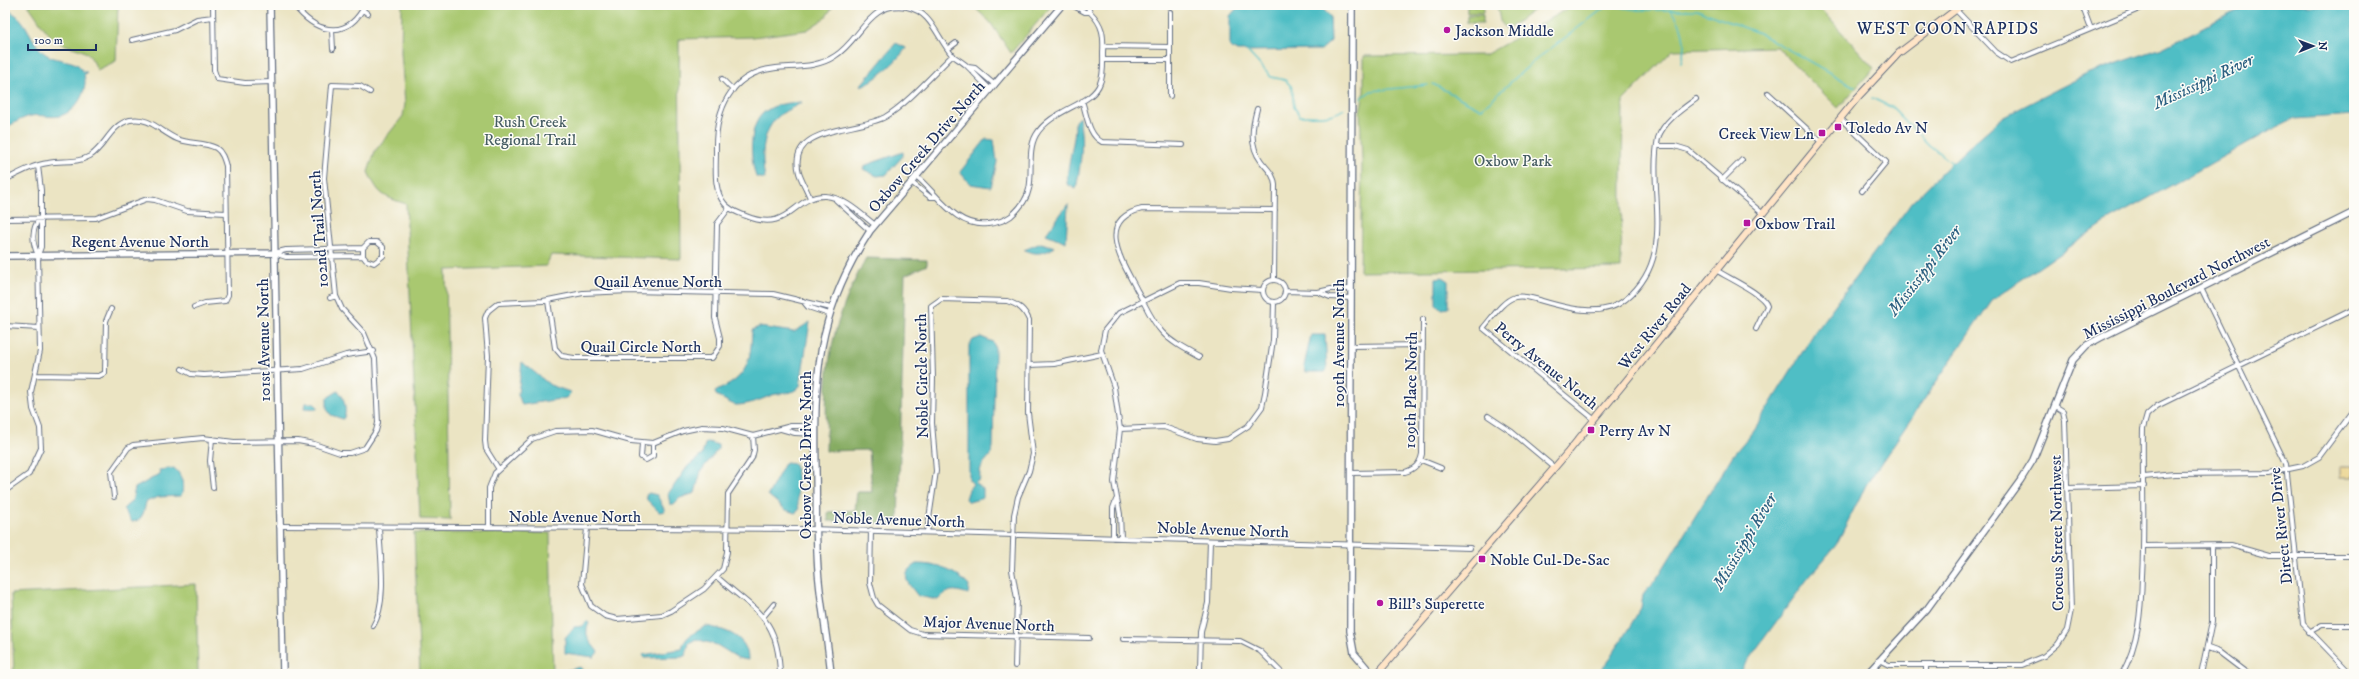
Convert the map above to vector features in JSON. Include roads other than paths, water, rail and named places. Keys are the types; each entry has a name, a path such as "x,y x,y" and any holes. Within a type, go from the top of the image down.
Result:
{"main road":[{"name":"West River Road","path":"1377,674 1595,420 1840,118 1892,60 1962,5"}],"street":[{"path":"212,5 214,70 217,79 245,83 272,82"},
{"name":"101st Avenue North","path":"270,5 279,526 284,674"},
{"path":"298,10 307,20 320,28 332,30 347,25 359,17 366,5"},
{"name":"Oxbow Creek Drive North","path":"832,674 820,588 815,426 818,368 830,311 847,270 870,231 1062,5"},
{"path":"1072,5 1085,12 1090,12"},
{"path":"916,176 931,188 936,197 967,222 985,224 1007,219 1024,202 1029,191 1031,152 1036,135 1051,118 1082,101 1095,92 1100,85 1104,46 1102,27 1090,12 1087,5"},
{"name":"109th Avenue North","path":"1352,5 1350,473 1351,642 1358,660 1372,674"},
{"path":"2082,5 2091,29"},
{"path":"875,225 844,202 825,196 810,198 789,214 777,220 764,221 754,219 729,208 723,202 718,190 716,134 723,105 733,90 749,77 764,71 812,65 830,60 847,46 870,17 887,8 909,7 924,15 953,55 968,67 975,68 993,87"},
{"path":"1956,10 1996,52 2011,62 2144,7"},
{"path":"363,10 368,14"},
{"path":"1170,12 1170,96"},
{"path":"132,40 175,30 197,19 213,17"},
{"path":"332,30 333,49"},
{"path":"948,49 956,43"},
{"path":"1104,46 1170,47"},
{"path":"810,198 801,178 798,164 799,153 808,141 822,134 873,122 887,116 953,55"},
{"path":"1103,60 1170,60"},
{"path":"722,79 733,90"},
{"name":"102nd Trail North","path":"114,497 111,472 128,448 192,438 234,442 298,441 314,444 340,453 350,454 366,448 376,431 378,423 375,397 377,371 374,352 364,332 342,309 336,296 324,178 332,85 360,86 370,92"},
{"path":"1768,93 1820,141"},
{"path":"1696,99 1681,110 1661,130 1657,146 1675,146 1688,150 1762,213"},
{"path":"1082,101 1092,132 1095,138 1102,142 1183,145"},
{"path":"1257,109 1252,131 1254,148 1274,179 1274,279"},
{"path":"325,112 330,112"},
{"path":"1840,118 1886,162 1862,191"},
{"path":"5,180 38,166 85,158 94,152 119,125 132,120 143,120 178,139 210,146 219,151 226,166 227,298 225,301 204,303 194,307"},
{"name":"Perry Avenue North","path":"1595,420 1483,328 1507,302 1516,297 1525,297 1575,309 1602,310 1620,304 1635,291 1648,273 1657,248 1657,146"},
{"path":"1722,180 1742,160"},
{"path":"6,491 29,474 41,448 40,428 33,409 31,392 39,358 38,255 41,247 41,190 38,166"},
{"path":"911,182 930,197 936,197"},
{"path":"5,219 96,218 147,199 155,200 187,211 226,213"},
{"path":"835,200 870,231"},
{"name":"Quail Circle North","path":"548,301 555,348 562,356 574,358 708,359 716,354 720,346 715,318 717,224 729,208"},
{"path":"1199,357 1169,339 1162,332 1116,249 1116,232 1119,223 1131,213 1142,209 1275,210"},
{"name":"Mississippi Boulevard Northwest","path":"1867,674 1927,609 2020,481 2033,460 2073,360 2087,345 2354,212"},
{"path":"789,214 792,218"},
{"path":"38,255 34,247 33,233 34,225 40,218"},
{"name":"Regent Avenue North","path":"5,256 274,253 286,250 363,248 373,241 381,244 384,251 384,256 378,262 369,262 363,256 286,257 274,253"},
{"path":"363,248 363,256"},
{"path":"1716,270 1754,292 1767,306 1756,329"},
{"path":"1274,279 1281,281 1285,291 1281,300 1274,302 1267,300 1262,290 1268,281 1274,279"},
{"path":"1121,538 1120,514 1116,500 1114,482 1120,429 1114,386 1102,354 1102,338 1109,322 1119,312 1143,300 1172,286 1189,282 1231,288 1262,290"},
{"name":"Direct River Drive","path":"2201,288 2238,366 2279,445 2288,469 2301,619 2309,632 2351,674"},
{"path":"1285,291 1318,292 1331,289 1351,289"},
{"name":"Quail Avenue North","path":"498,468 486,449 484,441 488,356 485,318 492,306 503,302 548,301 578,294 608,290 773,294 812,302 830,311"},
{"path":"1318,292 1330,297 1351,298"},
{"path":"330,298 336,296"},
{"name":"Noble Circle North","path":"927,532 936,471 932,423 933,378 931,306 936,301 949,299 1007,301 1021,306 1029,320 1028,413 1033,454 1027,478 1016,506 1012,570 1017,599 1015,666"},
{"path":"1120,429 1172,428 1197,439 1215,441 1228,439 1248,426 1262,407 1265,393 1273,340 1274,302"},
{"path":"2122,674 2131,655 2139,627 2144,546 2143,429 2149,412 2157,406 2354,308"},
{"path":"34,375 99,376 105,373 106,320 111,309"},
{"name":"109th Place North","path":"1420,460 1422,454 1423,319"},
{"path":"5,326 39,328"},
{"path":"1351,346 1423,345"},
{"path":"182,369 191,374 204,375 303,369 346,355 374,352"},
{"path":"1029,365 1054,364 1102,354"},
{"name":"Crocus Street Northwest","path":"1879,660 1889,665 2022,664 2044,656 2058,644 2067,630 2071,610 2065,415 2061,408 2055,406"},
{"path":"2144,477 2174,474 2270,472 2303,466 2315,460 2354,410"},
{"path":"1488,416 1512,432 1555,468"},
{"path":"489,527 488,488 498,468 532,440 554,431 592,430 642,443 652,443 683,431 702,427 717,427 753,436 791,426 815,426"},
{"path":"781,429 794,433 816,434"},
{"path":"587,528 582,584 591,606 605,616 617,619 662,615 692,598 717,577 726,560 728,494 752,458 754,450 753,436"},
{"path":"212,439 210,460 213,488"},
{"path":"642,443 641,457 646,460 653,456 652,443"},
{"path":"1350,473 1405,472 1416,467 1420,460 1441,468"},
{"path":"2067,488 2144,486"},
{"path":"1113,538 1113,508 1116,500"},
{"name":"Noble Avenue North","path":"279,526 817,529 1470,548"},
{"path":"374,626 382,604 379,527"},
{"name":"Major Avenue North","path":"871,530 870,590 878,605 910,630 923,634 1089,638"},
{"path":"1200,670 1201,640 1208,603 1210,541"},
{"path":"2144,546 2231,545 2265,555 2354,556"},
{"path":"2201,674 2208,648 2212,622 2212,546"},
{"path":"717,577 763,617 776,637 779,653 780,674"},
{"path":"763,617 774,604"},
{"path":"2309,632 2322,625 2354,625"},
{"path":"1123,639 1240,641 1260,651 1283,674"},
{"path":"2208,648 2219,652 2248,674"},
{"path":"1926,665 1926,674"}],"water":[{"name":"Mississippi River","path":"2248,5 2354,5 2354,115 2294,119 2269,131 2102,224 1992,300 1866,485 1836,545 1806,581 1738,674 1598,674 1611,657 1641,608 1643,595 1659,575 1733,455 1754,430 1816,330 1913,201 1964,151 2003,117 2089,73 2162,48"},
{"path":"1320,6 1330,16 1331,41 1321,50 1237,51 1230,47 1230,16 1237,8"},
{"path":"5,10 18,17 23,22 38,47 43,52 54,58 77,64 83,72 87,72 84,75 85,81 83,94 70,111 59,116 38,115 27,117 5,128"},
{"path":"896,43 906,48 892,65 879,76 860,86"},
{"path":"802,102 780,115 769,128 763,153 765,179 756,177 752,160 752,140 757,122 762,114 773,107"},
{"path":"1079,117 1081,153 1076,189 1067,184 1067,176 1075,121"},
{"path":"986,139 994,140 997,162 991,187 970,184 960,172"},
{"path":"903,152 903,156 886,175 877,176 863,169 866,165"},
{"path":"1068,204 1066,242 1046,234"},
{"path":"1041,243 1055,247 1040,253 1032,253 1024,250"},
{"path":"1442,277 1448,281 1448,308 1442,309 1436,305 1436,278"},
{"path":"810,322 800,386 797,389 740,405 731,403 716,395 715,392 732,383 744,370 749,358 752,330 759,327 794,332"},
{"path":"1311,335 1325,335 1327,369 1324,372 1306,372 1304,366"},
{"path":"981,337 993,342 995,348 993,447 990,456 981,468 980,479 975,483 983,489 983,498 969,502 966,499 969,489 973,484 969,480 969,345 973,340"},
{"path":"522,362 550,385 570,392 570,394 566,398 522,405 518,394"},
{"path":"338,391 345,404 343,419 331,415 327,409 327,398"},
{"path":"305,403 313,403 317,406 317,409 304,408"},
{"path":"708,442 718,445 718,449 701,471 695,493 680,498 674,504 670,504 668,494 688,466 702,455 705,444"},
{"path":"785,463 795,464 799,510 795,513 786,510 768,495"},
{"path":"174,468 181,477 182,481 183,489 181,496 158,497 146,502 141,518 132,522 123,509 132,501 135,488 160,474 159,470"},
{"path":"649,493 657,495 665,511 659,512 647,500 646,495"},
{"path":"917,564 932,565 952,572 964,580 969,586 968,594 958,591 951,591 938,600 918,596 908,583 907,579 908,572"},
{"path":"587,621 589,623 587,628 588,639 598,652 594,657 565,653 565,638 574,627 583,626"},
{"path":"706,626 728,632 740,640 747,652 748,660 738,658 717,645 696,639 689,643 686,655 682,657 644,658 642,655 682,649 688,638"},
{"path":"581,667 582,670 578,674 562,674 564,671"}],"waterway":[{"path":"1433,84 1481,109 1533,62 1608,5 1638,10 1697,10 1759,33 1855,87"},
{"path":"1637,5 1638,10"},
{"path":"1670,10 1675,16 1683,35 1684,49 1681,63"},
{"path":"1247,51 1271,77 1285,80 1292,87 1294,107 1300,116 1329,115 1344,109"},
{"path":"1361,98 1371,91 1428,85"},
{"path":"1872,98 1893,108 1929,145 1951,162 1951,166"}],"place":[{"name":"Jackson Middle","path":"1447,30"},
{"name":"Toledo Av N","path":"1838,127"},
{"name":"Creek View Ln","path":"1822,133"},
{"name":"Oxbow Trail","path":"1747,223"},
{"name":"Perry Av N","path":"1591,430"},
{"name":"Noble Cul-De-Sac","path":"1482,559"},
{"name":"Bill's Superette","path":"1380,603"}],"district":[{"name":"WEST COON RAPIDS","path":"1948,28"}],"park label":[{"name":"Rush Creek Regional Trail","path":"530,130"},
{"name":"Oxbow Park","path":"1513,160"}]}
